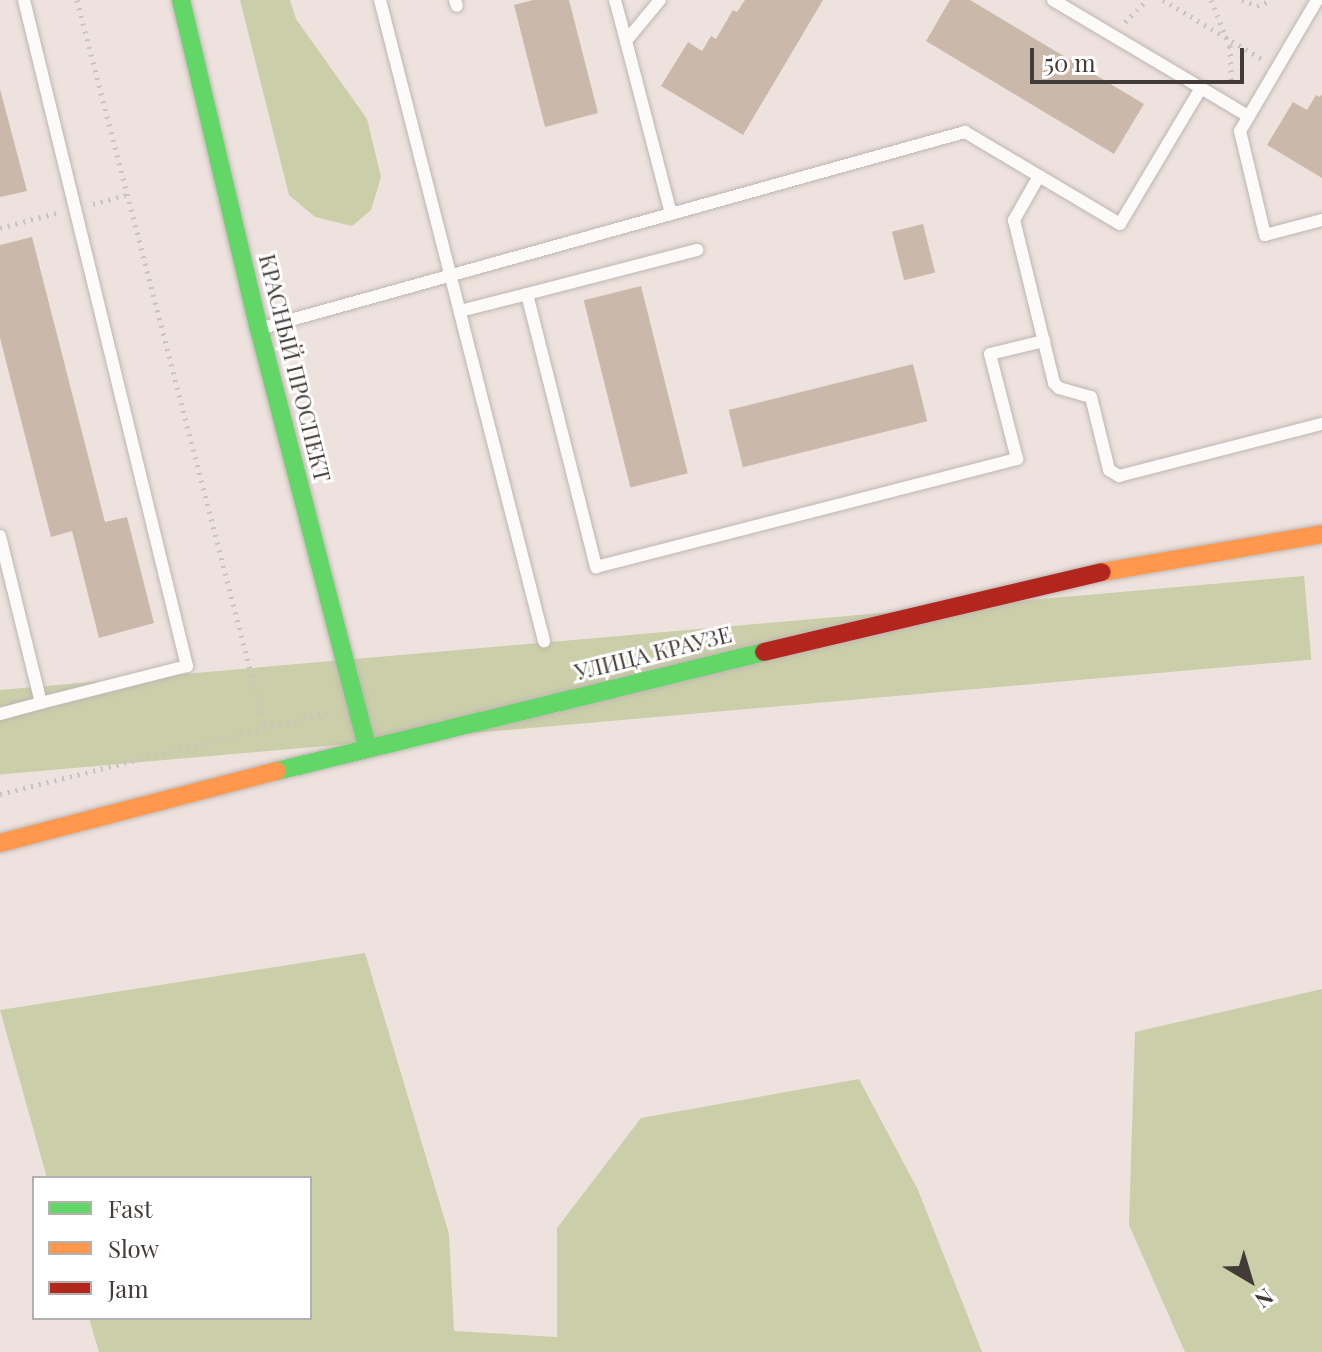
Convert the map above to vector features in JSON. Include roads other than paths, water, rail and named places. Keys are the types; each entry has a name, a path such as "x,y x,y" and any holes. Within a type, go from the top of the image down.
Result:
{"main road":[{"name":"КРАСНЫЙ ПРОСПЕКТ","path":"181,0 259,329 367,747"},
{"name":"УЛИЦА КРАУЗЕ","path":"0,843 367,747 1078,576 1322,534"}],"lane":[{"path":"0,714 187,666 24,0"},
{"path":"380,0 544,641"},
{"path":"615,0 671,214"},
{"path":"626,41 660,0"},
{"path":"1053,0 1248,116"},
{"path":"1317,0 1248,116 1240,137 1265,235 1322,220"},
{"path":"259,329 965,132 1120,224 1201,88"},
{"path":"1039,176 1014,220 1057,386 1091,397 1113,475 1322,424"},
{"path":"460,311 697,250"},
{"path":"527,294 596,567 1017,459 990,354 1044,341"},
{"path":"0,536 41,703"}]}
